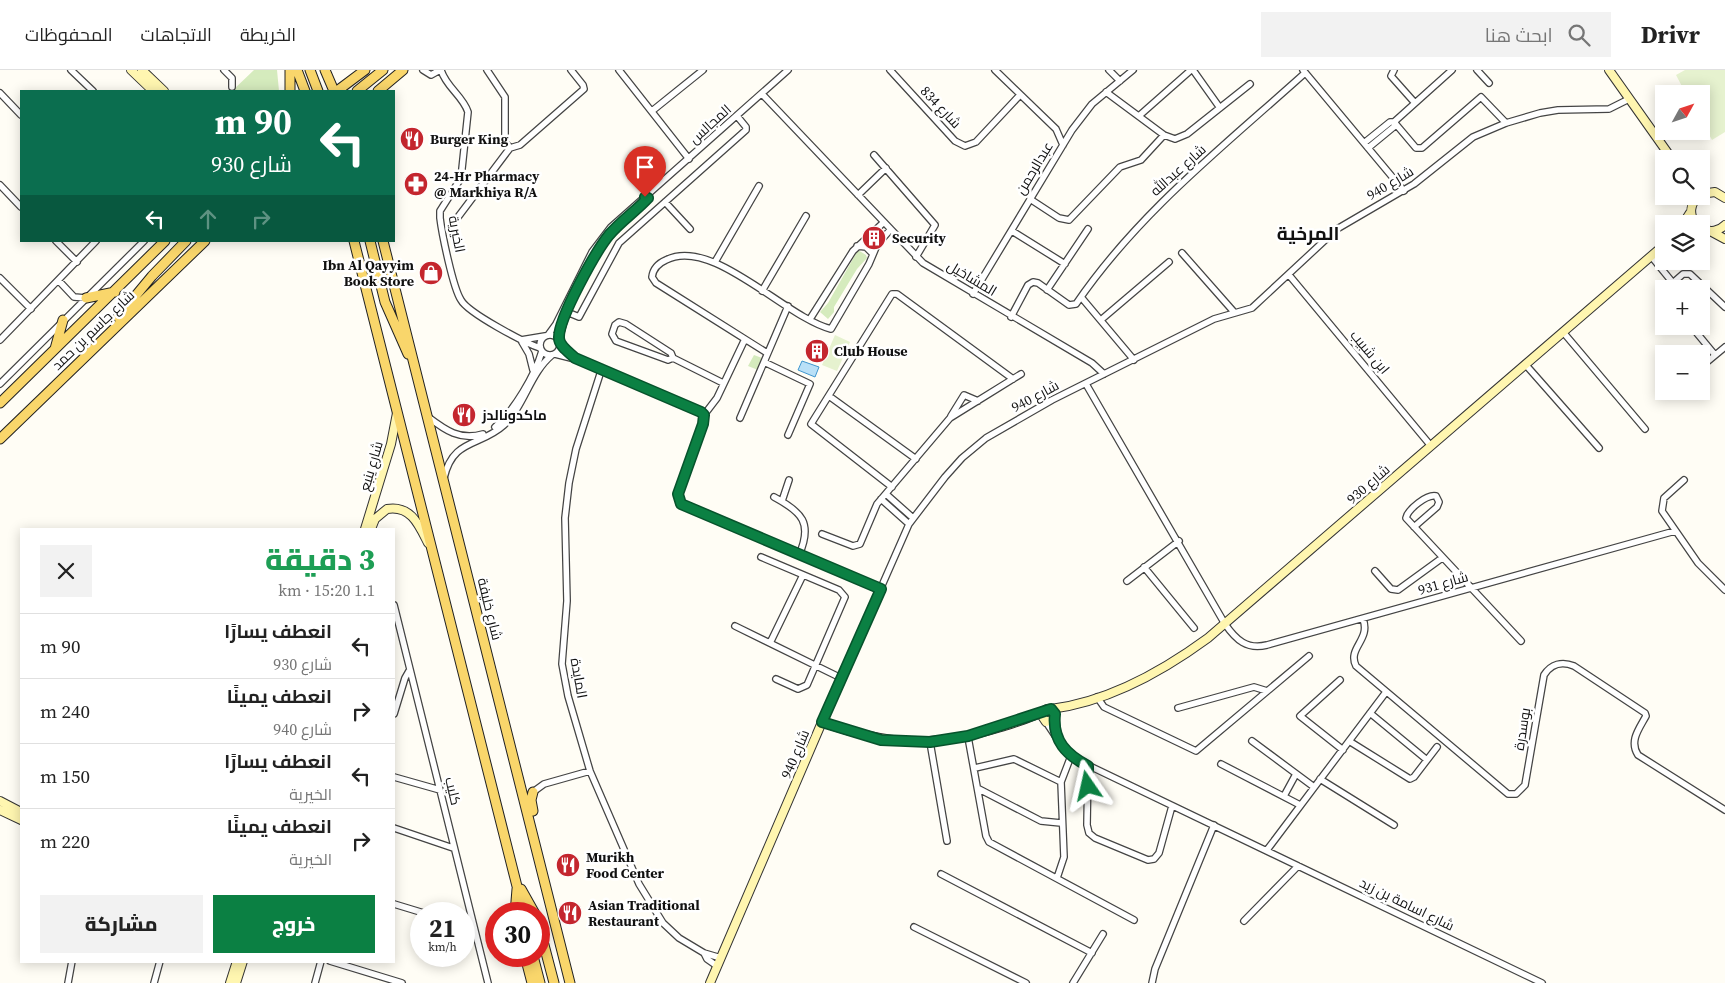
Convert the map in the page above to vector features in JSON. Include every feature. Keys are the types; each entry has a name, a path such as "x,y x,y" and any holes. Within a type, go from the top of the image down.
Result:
{"main road":[{"path":"290,70 290,90"},
{"path":"297,70 305,90"},
{"path":"310,70 318,90"},
{"path":"325,70 335,90"},
{"path":"336,90 364,70"},
{"path":"358,90 383,70"},
{"path":"381,90 403,70"},
{"name":"شارع جاسم بن حمد","path":"0,402 165,242"},
{"path":"84,358 152,276 185,242"},
{"name":"شارع جاسم بن حمد","path":"0,439 204,242"},
{"path":"354,242 398,408 522,902"},
{"path":"370,242 388,309 402,343 414,364"},
{"name":"شارع خليفة","path":"383,242 570,983"},
{"path":"86,298 115,292"},
{"path":"55,349 63,320"},
{"path":"533,792 531,800 542,868"},
{"path":"516,902 518,884"},
{"path":"518,884 528,902"},
{"path":"528,967 532,983"},
{"path":"536,967 540,983"},
{"path":"550,967 554,983"}],"street":[{"path":"71,70 92,90"},
{"path":"131,70 152,90"},
{"path":"142,70 163,90"},
{"path":"224,70 232,78 232,87"},
{"name":"الخيرية","path":"423,70 447,83"},
{"path":"434,75 441,70"},
{"name":"الخيرية","path":"441,70 447,83 466,106 469,118 461,178 440,211 440,218 459,296 471,310 541,350"},
{"path":"487,70 505,97 505,142 510,148"},
{"path":"455,221 510,148 520,145 584,89 571,70"},
{"path":"619,70 690,159"},
{"path":"652,111 703,70"},
{"name":"المجالس","path":"546,335 556,324 599,241 617,221 690,159 788,70"},
{"name":"شارع 834","path":"890,70 955,141 964,146 976,142 1020,96"},
{"path":"994,70 1052,124 1059,134 1063,145"},
{"path":"1109,70 1120,81"},
{"name":"عبدالرحمن","path":"973,294 1072,130 1092,104 1133,70"},
{"path":"1140,115 1192,70 1220,108"},
{"path":"1394,70 1391,76 1415,103"},
{"path":"1395,123 1452,70"},
{"path":"1477,70 1489,83"},
{"path":"1608,70 1666,150"},
{"path":"1304,72 1404,191"},
{"name":"شارع عبدالله","path":"1081,297 1128,237 1149,214 1304,72"},
{"path":"1106,92 1164,134 1175,139 1182,137 1250,84"},
{"path":"0,93 20,114"},
{"name":"المشاخيل","path":"762,94 916,256 931,268 973,294 1092,363 1104,374"},
{"path":"1366,146 1390,122 1395,123 1419,150 1481,97 1506,123"},
{"name":"شارع 940","path":"710,983 909,524 928,496 962,458 986,438 1022,416 1214,319 1252,308 1337,229 1404,191 1424,177 1466,141 1506,123 1548,111 1614,108 1629,99"},
{"path":"567,312 579,317 615,248 746,130 746,127 737,116"},
{"path":"1052,124 1062,129 1072,130"},
{"path":"1030,199 1059,218 1069,220 1117,170 1124,165 1142,160 1164,134"},
{"path":"874,155 935,225 916,256"},
{"path":"858,196 886,168"},
{"path":"0,185 20,205"},
{"path":"714,262 759,186"},
{"path":"1710,192 1725,192"},
{"path":"1710,193 1725,198"},
{"name":"المجالس","path":"560,341 567,312 603,243 648,196"},
{"path":"666,202 690,229"},
{"path":"1690,213 1692,205"},
{"path":"762,291 806,216"},
{"path":"810,319 857,246 883,222"},
{"path":"1712,232 1721,229 1725,225"},
{"path":"1047,290 1088,229"},
{"path":"767,353 656,283 652,276 654,269 661,263 681,256 698,256 714,262 828,328 832,327 881,239 890,230"},
{"path":"1012,231 1065,264"},
{"path":"1712,232 1725,239"},
{"path":"57,242 77,262"},
{"path":"0,340 95,242"},
{"name":"شارع جاسم بن حمد","path":"0,384 70,312 143,242"},
{"path":"857,246 866,247 873,254"},
{"path":"1182,253 1234,312"},
{"name":"شارع 930","path":"822,722 881,740 930,742 968,736 1027,718 1046,715 1096,697 1158,670 1193,649 1225,624 1655,253"},
{"path":"1651,256 1670,280"},
{"path":"1102,319 1169,262"},
{"path":"1676,280 1683,274 1690,274 1696,280"},
{"name":"ابن شبيب","path":"1289,275 1431,446"},
{"path":"0,278 31,309"},
{"path":"58,281 74,297 86,298"},
{"path":"1011,317 1030,283 1038,283 1071,306 1076,304 1081,297 1102,319 1134,360"},
{"path":"70,293 72,304 70,312"},
{"path":"892,487 812,427 812,422 890,297 895,293 1014,379"},
{"path":"1710,293 1725,307"},
{"path":"740,418 788,306"},
{"path":"672,358 671,353 626,324 619,322 615,325 612,334 613,339 668,360 672,358 723,383"},
{"path":"1563,332 1645,430"},
{"path":"427,415 452,434 469,436 484,434 494,428 509,413 534,371 541,350 540,341 546,335"},
{"path":"534,371 529,354 521,340 554,335 575,358"},
{"path":"1698,335 1715,355"},
{"path":"745,339 713,404 704,415 703,424 678,494 679,501 684,506 881,589"},
{"path":"444,483 450,461 458,450 468,443 490,435 508,421 541,367 554,355 560,341"},
{"path":"1710,359 1725,347"},
{"path":"541,350 554,355 575,358 601,371 698,409 704,415"},
{"path":"764,362 810,384 788,435"},
{"path":"1525,364 1599,448"},
{"name":"المايدة","path":"601,371 576,449 568,483 565,518 567,601 562,664 568,696 590,771 617,837 651,906 671,931 704,953 721,958"},
{"path":"950,418 1022,374"},
{"name":"شارع 931","path":"1086,384 1179,541 1225,624 1242,643 1260,647 1363,620 1675,531"},
{"path":"822,534 857,546 863,539 874,510 881,500 950,418 964,395 978,401"},
{"path":"829,396 916,459"},
{"name":"شارع ينبع","path":"365,528 391,444 398,408"},
{"path":"782,501 789,480"},
{"path":"1684,480 1664,498 1661,505 1663,514 1701,568 1725,590"},
{"path":"886,494 913,518"},
{"path":"774,496 801,514 806,534 799,555"},
{"path":"1414,527 1437,507 1439,502 1436,496 1428,496 1407,514 1406,518 1414,527 1442,558 1521,641"},
{"path":"881,500 909,524"},
{"path":"371,528 375,519 387,509 395,508 410,513 417,521 433,554"},
{"path":"1127,581 1179,541"},
{"path":"762,557 842,591 845,597 807,685 798,689 776,680"},
{"path":"1375,571 1391,589 1398,590 1442,558"},
{"path":"1144,567 1194,628"},
{"path":"770,643 803,574"},
{"name":"كليب","path":"395,609 467,902"},
{"name":"بوسدرة","path":"1363,620 1365,632 1354,655 1354,664 1502,790 1512,795 1521,792 1525,785 1544,676 1555,665 1570,665 1645,713 1646,716 1634,739 1638,756 1725,810"},
{"path":"736,626 841,678"},
{"path":"1096,697 1104,707 1196,751 1309,656"},
{"path":"395,711 409,671"},
{"path":"1340,680 1300,716 1342,750"},
{"path":"1178,708 1254,687 1267,691"},
{"path":"1267,850 1386,692"},
{"name":"شارع 930","path":"1055,718 1066,708"},
{"path":"1046,715 1055,712 1055,718"},
{"path":"1370,713 1427,760"},
{"name":"شارع اسامة بن زيد","path":"1046,715 1061,745 1071,756 1088,766 1267,850 1538,982"},
{"name":"شارع اسامة بن زيد","path":"1055,718 1056,735"},
{"path":"968,736 986,836 989,842 1134,920"},
{"path":"1252,741 1314,787"},
{"path":"1349,741 1410,779 1414,777 1437,747"},
{"path":"930,742 947,841"},
{"path":"1057,878 1064,857 1061,782 1071,756"},
{"path":"975,768 1014,759 1061,782"},
{"path":"1221,764 1300,805"},
{"path":"1088,766 1087,825 1089,833 1096,838 1148,860 1154,859 1159,853 1172,806"},
{"path":"533,792 544,784 590,771"},
{"path":"1284,796 1296,774"},
{"path":"395,777 440,790"},
{"path":"1320,778 1394,825"},
{"path":"979,789 1042,822 1062,823"},
{"path":"0,801 20,811"},
{"path":"0,810 20,820"},
{"path":"1152,983 1155,969 1214,825"},
{"path":"395,828 454,848"},
{"path":"1244,922 1298,866"},
{"path":"941,874 1092,953"},
{"path":"395,904 410,909"},
{"path":"914,927 1026,983"},
{"name":"كليب","path":"475,934 488,983"},
{"path":"1073,983 1104,934"},
{"name":"المايدة","path":"704,953 707,959 717,966"},
{"path":"68,983 72,963"},
{"path":"154,983 159,963"},
{"path":"230,983 236,963"},
{"path":"236,983 242,963"},
{"path":"315,983 320,963"},
{"path":"337,963 402,983"}],"green space":[{"path":"254,70 277,70 279,90 233,90"},
{"path":"1685,70 1725,70 1725,132 1712,140 1710,136 1710,85 1681,85 1676,75"},
{"path":"858,250 866,255 867,258 857,269 834,307 834,312 828,319 820,312 828,303"},
{"path":"835,335 850,342 837,371 822,365"},
{"path":"754,355 762,358 758,370 748,366"}],"water":[{"path":"802,361 819,367 815,377 798,370"}],"place":[{"name":"Burger King","path":"412,139"},
{"name":"24-Hr Pharmacy @ Markhiya R/A","path":"416,184"},
{"name":"Security","path":"874,238"},
{"name":"Ibn Al Qayyim Book Store","path":"431,273"},
{"name":"Club House","path":"817,351"},
{"name":"ماكدونالدز","path":"464,415"},
{"name":"Murikh Food Center","path":"568,865"},
{"name":"Asian Traditional Restaurant","path":"570,913"}],"district":[{"name":"المرخية","path":"1308,233"}],"route":[{"path":"645,197 648,196 648,198 614,230 596,254 567,312 559,339 561,344 575,358 601,371 698,409 704,415 703,424 678,494 681,504 881,589 822,722 862,736 881,740 930,742 968,736 1051,709 1055,712 1055,730 1061,745 1074,759 1088,766 1088,786"}]}
